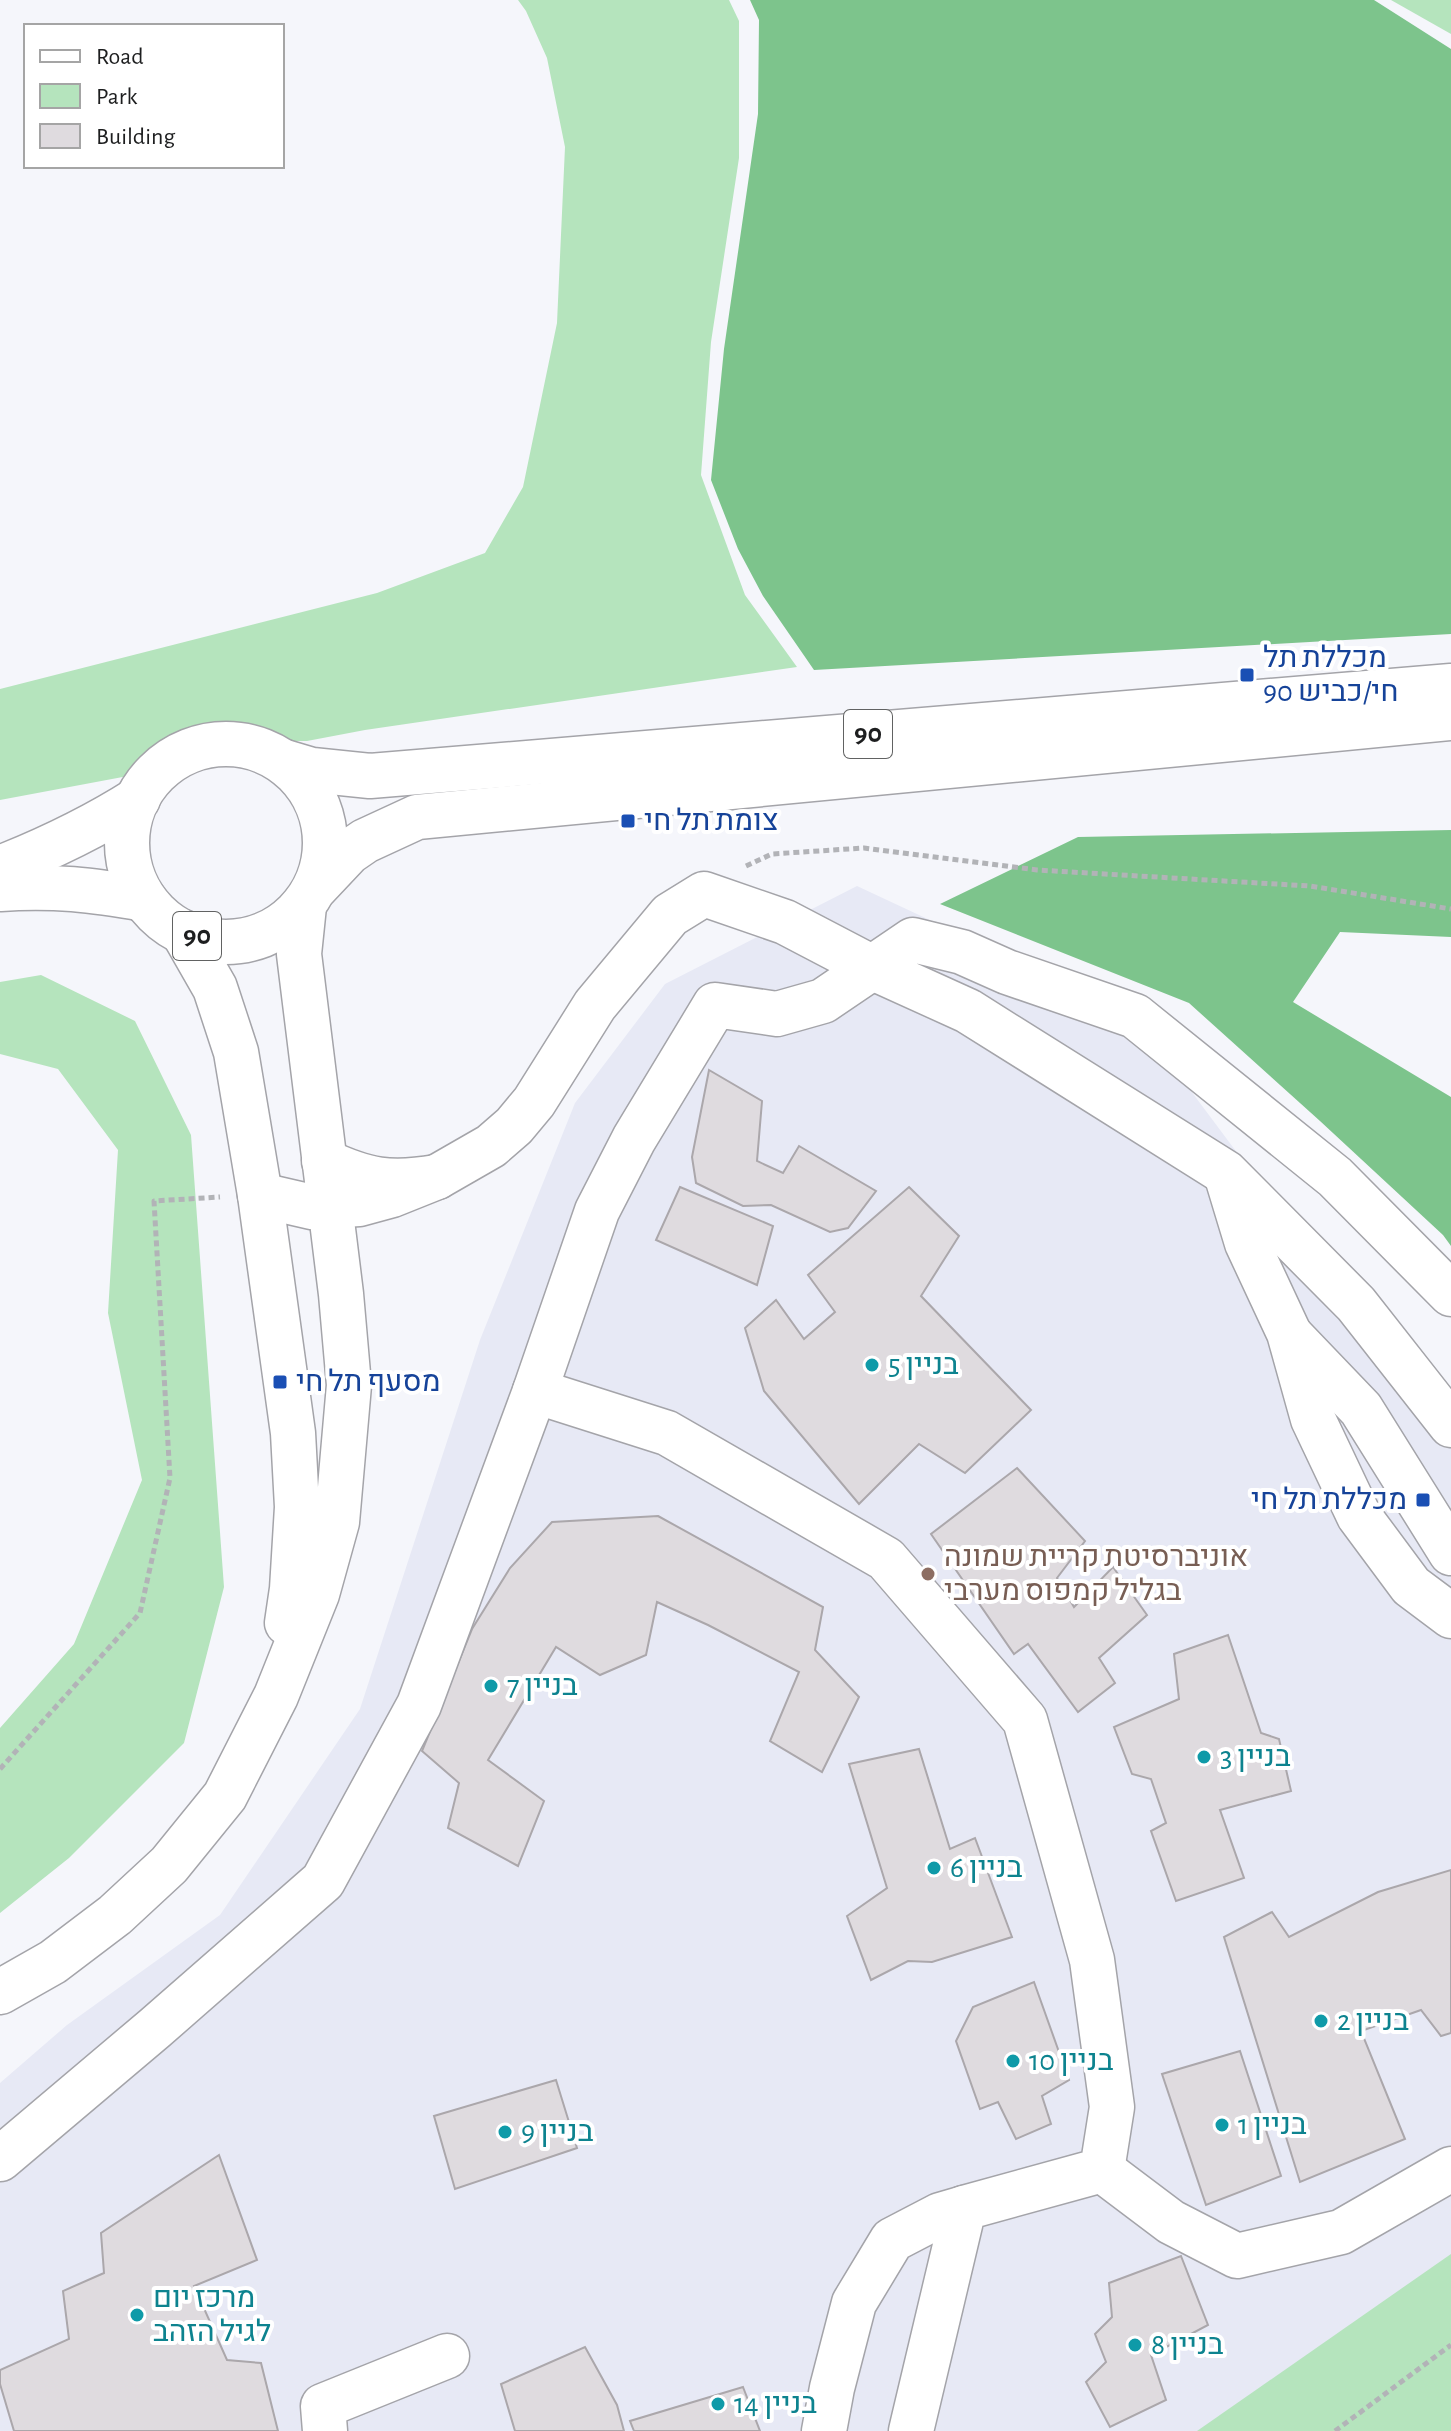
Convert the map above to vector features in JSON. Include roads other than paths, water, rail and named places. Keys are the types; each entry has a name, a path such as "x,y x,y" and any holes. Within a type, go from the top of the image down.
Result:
{"main road":[{"name":"90","path":"1451,686 370,776 312,770 285,762 257,747 225,742 193,748 164,764 143,788 130,818 126,846 132,874 144,899 162,919 183,932 215,942 248,940 279,928 349,852 365,841 417,817 1451,718"},
{"name":"90","path":"285,762 308,786 321,811 326,838 324,865 310,896"},
{"name":"90","path":"0,868 107,819 138,799"},
{"name":"90","path":"0,889 41,886 85,889 144,899"},
{"path":"260,1195 294,1204 330,1207 359,1204 437,1177 491,1146 514,1126 534,1102 595,1005 670,915 704,894 785,922 871,967 968,1011 1226,1173 1356,1304 1451,1425"},
{"path":"0,1992 53,1962 115,1915 169,1865 225,1796 276,1696 317,1594 337,1522 349,1385 299,954 310,896"},
{"path":"183,932 215,988 236,1052 260,1195 293,1433 297,1507 292,1589 276,1696"},
{"path":"0,2159 323,1881 419,1705 535,1391 597,1211 634,1139 715,1005 777,1014 823,1001 913,940 962,952 1007,972 1135,1016 1335,1177 1451,1294"},
{"path":"324,1161 349,1173 378,1181 405,1182 437,1177"},
{"path":"1226,1173 1247,1243 1289,1333 1313,1419 1359,1516 1411,1586 1451,1616"},
{"path":"1289,1333 1361,1409 1451,1553"},
{"path":"535,1391 667,1433 886,1559 1025,1720 1092,1960 1112,2107 1102,2170"},
{"path":"1102,2170 1171,2222 1237,2256 1341,2232 1451,2169"},
{"path":"824,2431 854,2303 892,2240 940,2215 1102,2170"},
{"path":"911,2431 964,2208"},
{"path":"325,2431 323,2406 447,2356"}],"place":[{"name":"מכללת תל חי/כביש 90","path":"1247,675"},
{"name":"צומת תל חי","path":"628,821"},
{"name":"בניין 5","path":"872,1365"},
{"name":"מסעף תל חי","path":"280,1382"},
{"name":"מכללת תל חי","path":"1423,1500"},
{"name":"אוניברסיטת קריית שמונה בגליל קמפוס מערבי","path":"928,1574"},
{"name":"בניין 7","path":"491,1686"},
{"name":"בניין 3","path":"1204,1757"},
{"name":"בניין 6","path":"934,1868"},
{"name":"בניין 2","path":"1321,2021"},
{"name":"בניין 10","path":"1013,2061"},
{"name":"בניין 1","path":"1222,2125"},
{"name":"בניין 9","path":"505,2132"},
{"name":"מרכז יום לגיל הזהב","path":"137,2315"},
{"name":"בניין 8","path":"1135,2345"},
{"name":"בניין 14","path":"718,2404"}]}
